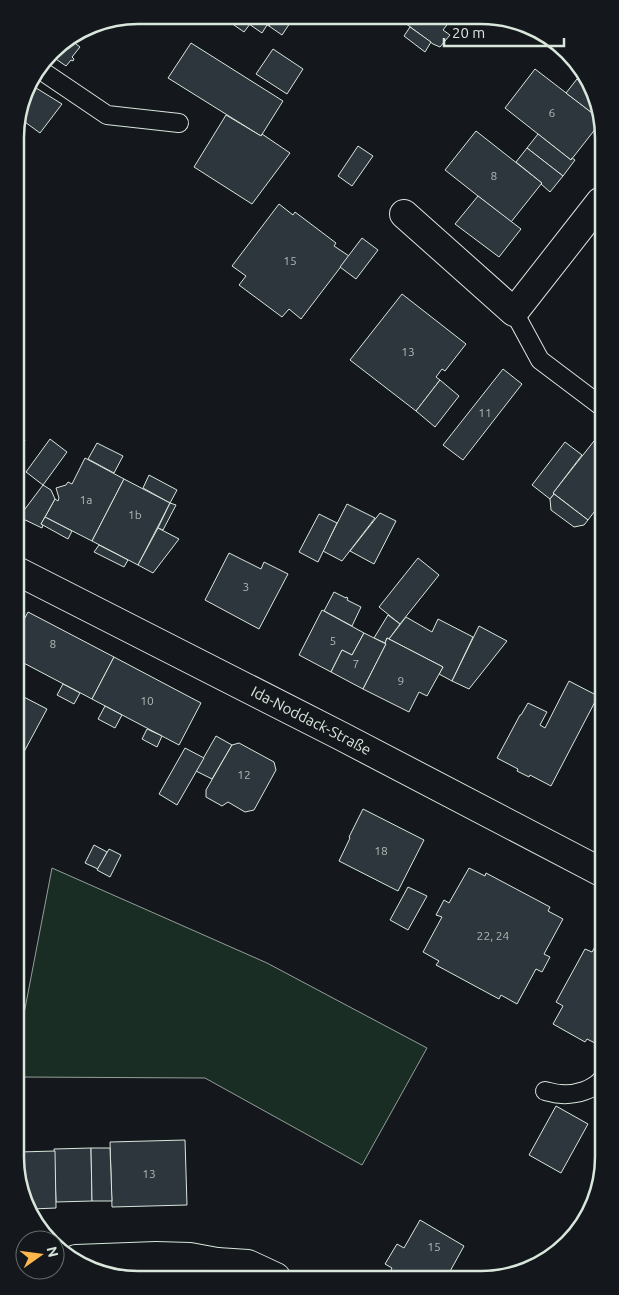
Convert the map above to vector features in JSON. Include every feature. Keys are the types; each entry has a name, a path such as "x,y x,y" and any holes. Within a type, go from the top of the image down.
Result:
{"street":[{"path":"404,214 514,312 595,208"},
{"name":"Ida-Noddack-Straße","path":"24,575 595,869"},
{"path":"86,1259 190,1256 215,1270 248,1264 263,1271"}],"lane":[{"path":"44,73 107,116 178,122"},
{"path":"514,312 540,360 595,401"},
{"path":"545,1091 561,1094 580,1092 595,1085"}],"green space":[{"path":"52,868 267,963 427,1048 362,1165 205,1078 24,1077 24,1014"}],"building":[{"path":"232,24 250,24 244,32"},
{"path":"249,24 271,24 267,25 262,33"},
{"path":"271,24 289,24 282,35 269,26"},
{"path":"406,24 448,24 443,30 450,35 440,47"},
{"path":"410,27 431,42 425,52 404,36"},
{"path":"75,43 80,47 72,57 73,61 71,60 66,66 55,59"},
{"path":"191,43 283,101 261,136 168,78"},
{"path":"273,49 303,69 287,94 256,74"},
{"path":"535,69 592,113 594,130 571,160 505,108"},
{"path":"577,79 587,94 592,113 566,93"},
{"path":"36,88 62,104 40,133 25,122 32,94"},
{"path":"226,115 261,136 262,134 290,153 252,204 194,167"},
{"path":"476,131 542,183 511,222 445,170"},
{"path":"538,134 571,160 572,158 575,160 563,176 527,148"},
{"path":"358,146 373,156 352,186 338,176"},
{"path":"527,148 563,176 550,192 516,162"},
{"path":"478,196 521,229 499,257 455,224"},
{"path":"279,204 293,215 295,212 336,243 334,246 349,256 301,319 289,309 282,317 239,285 246,276 232,266"},
{"path":"362,238 378,250 356,279 340,267"},
{"path":"402,294 466,344 445,371 442,369 436,377 440,380 416,411 350,360"},
{"path":"503,369 522,384 463,460 443,445"},
{"path":"440,380 459,396 435,427 416,411"},
{"path":"50,439 67,452 43,485 26,472"},
{"path":"594,441 595,511 588,520 553,493"},
{"path":"565,442 582,455 550,499 532,485"},
{"path":"97,443 123,456 114,473 88,459"},
{"path":"85,458 124,479 92,541 45,517 55,499 58,501 56,488 66,485 68,482 72,484"},
{"path":"149,475 177,490 170,503 143,488"},
{"path":"124,479 170,503 138,565 92,541"},
{"path":"43,485 51,490 55,499 41,524 43,525 42,528 24,519 24,510"},
{"path":"554,494 588,520 584,525 574,527 551,510 550,499"},
{"path":"170,503 176,505 163,530 158,528"},
{"path":"347,504 375,518 342,561 323,551"},
{"path":"380,513 396,521 374,564 350,551"},
{"path":"319,514 337,523 318,562 299,552"},
{"path":"45,517 72,531 68,539 41,524"},
{"path":"158,528 179,539 153,573 138,565"},
{"path":"99,545 128,560 124,567 94,552"},
{"path":"229,553 261,569 264,562 288,574 259,629 205,600"},
{"path":"418,558 439,575 400,624 379,607"},
{"path":"334,592 348,598 347,600 361,607 352,626 324,611"},
{"path":"322,610 364,633 352,655 342,650 331,672 299,655"},
{"path":"28,612 114,657 92,699 24,663 24,620"},
{"path":"388,615 400,624 389,639 387,638 385,643 374,638"},
{"path":"406,617 432,632 438,619 473,637 452,681 439,674 443,667 389,639"},
{"path":"479,626 507,641 469,689 452,681"},
{"path":"364,633 386,644 363,689 331,672 342,650 352,655"},
{"path":"387,638 443,667 427,696 419,692 409,712 363,689 386,644"},
{"path":"114,657 201,703 179,745 92,699"},
{"path":"569,681 595,694 595,702 551,786 530,775 529,777 517,771 518,769 497,758 528,703 547,712 540,725 545,728"},
{"path":"63,684 80,693 74,704 57,695"},
{"path":"24,697 47,709 24,752"},
{"path":"105,706 122,715 115,728 98,719"},
{"path":"147,729 162,736 157,747 142,739"},
{"path":"216,736 232,745 212,779 196,771"},
{"path":"239,743 274,762 276,770 254,810 245,812 228,802 222,806 206,797 206,790 232,745"},
{"path":"185,748 204,758 177,805 159,794"},
{"path":"363,809 424,840 398,891 339,861"},
{"path":"94,845 107,852 98,869 85,863"},
{"path":"109,849 121,855 110,877 97,870"},
{"path":"469,868 485,876 486,873 550,907 548,911 563,919 544,954 550,957 542,972 536,969 517,1004 501,995 499,999 436,965 439,961 423,952 442,917 436,915 444,900 449,903"},
{"path":"408,887 427,896 408,930 390,920"},
{"path":"595,947 595,1043 587,1039 585,1042 553,1024 563,1006 556,1002 585,949 592,952"},
{"path":"556,1106 588,1124 561,1173 529,1155"},
{"path":"185,1140 187,1205 112,1207 110,1142"},
{"path":"91,1148 92,1201 56,1202 54,1149"},
{"path":"91,1148 110,1148 112,1201 92,1201"},
{"path":"55,1151 56,1208 36,1209 28,1187 24,1152"},
{"path":"420,1220 464,1246 450,1271 390,1271 392,1268 385,1264 397,1244 404,1248"}]}
